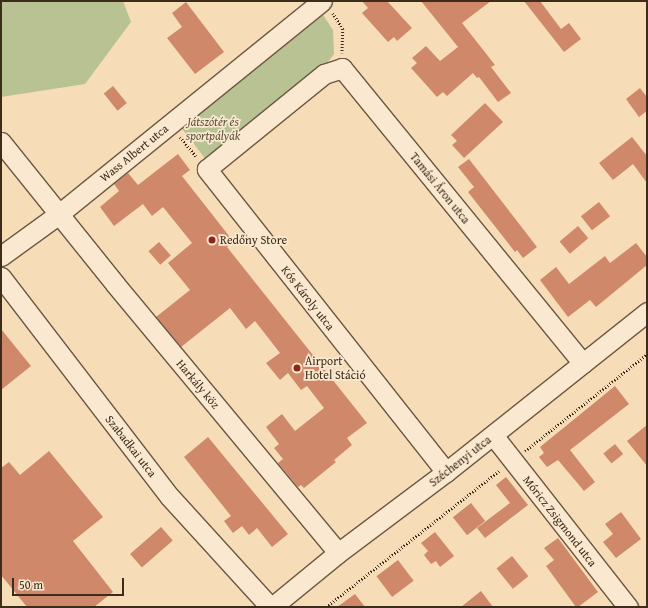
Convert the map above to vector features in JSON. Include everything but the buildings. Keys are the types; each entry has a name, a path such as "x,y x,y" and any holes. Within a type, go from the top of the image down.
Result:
{"street":[{"name":"Wass Albert utca","path":"1,256 59,214 170,124 325,4"},
{"path":"207,169 324,74 342,68"},
{"name":"Tamási Áron utca","path":"342,68 583,363"},
{"name":"Harkály köz","path":"1,142 338,553"},
{"name":"Kós Károly utca","path":"207,169 446,472"},
{"name":"Szabadkai utca","path":"1,277 170,496 271,607"},
{"name":"Széchenyi utca","path":"271,607 338,553 446,472 647,312"},
{"name":"Móricz Zsigmond utca","path":"493,435 628,607"}],"path":[{"path":"325,4 343,29 342,68"},
{"path":"170,124 207,169"},
{"path":"326,607 647,354"}],"green space":[{"path":"1,1 123,1 131,22 85,84 1,97"},
{"name":"Játszótér és sportpályák","path":"323,15 333,30 334,54 322,70 207,161 180,126 235,85"}],"place":[{"name":"Redőny Store","path":"212,240"},
{"name":"Airport Hotel Stáció","path":"297,368"}]}
